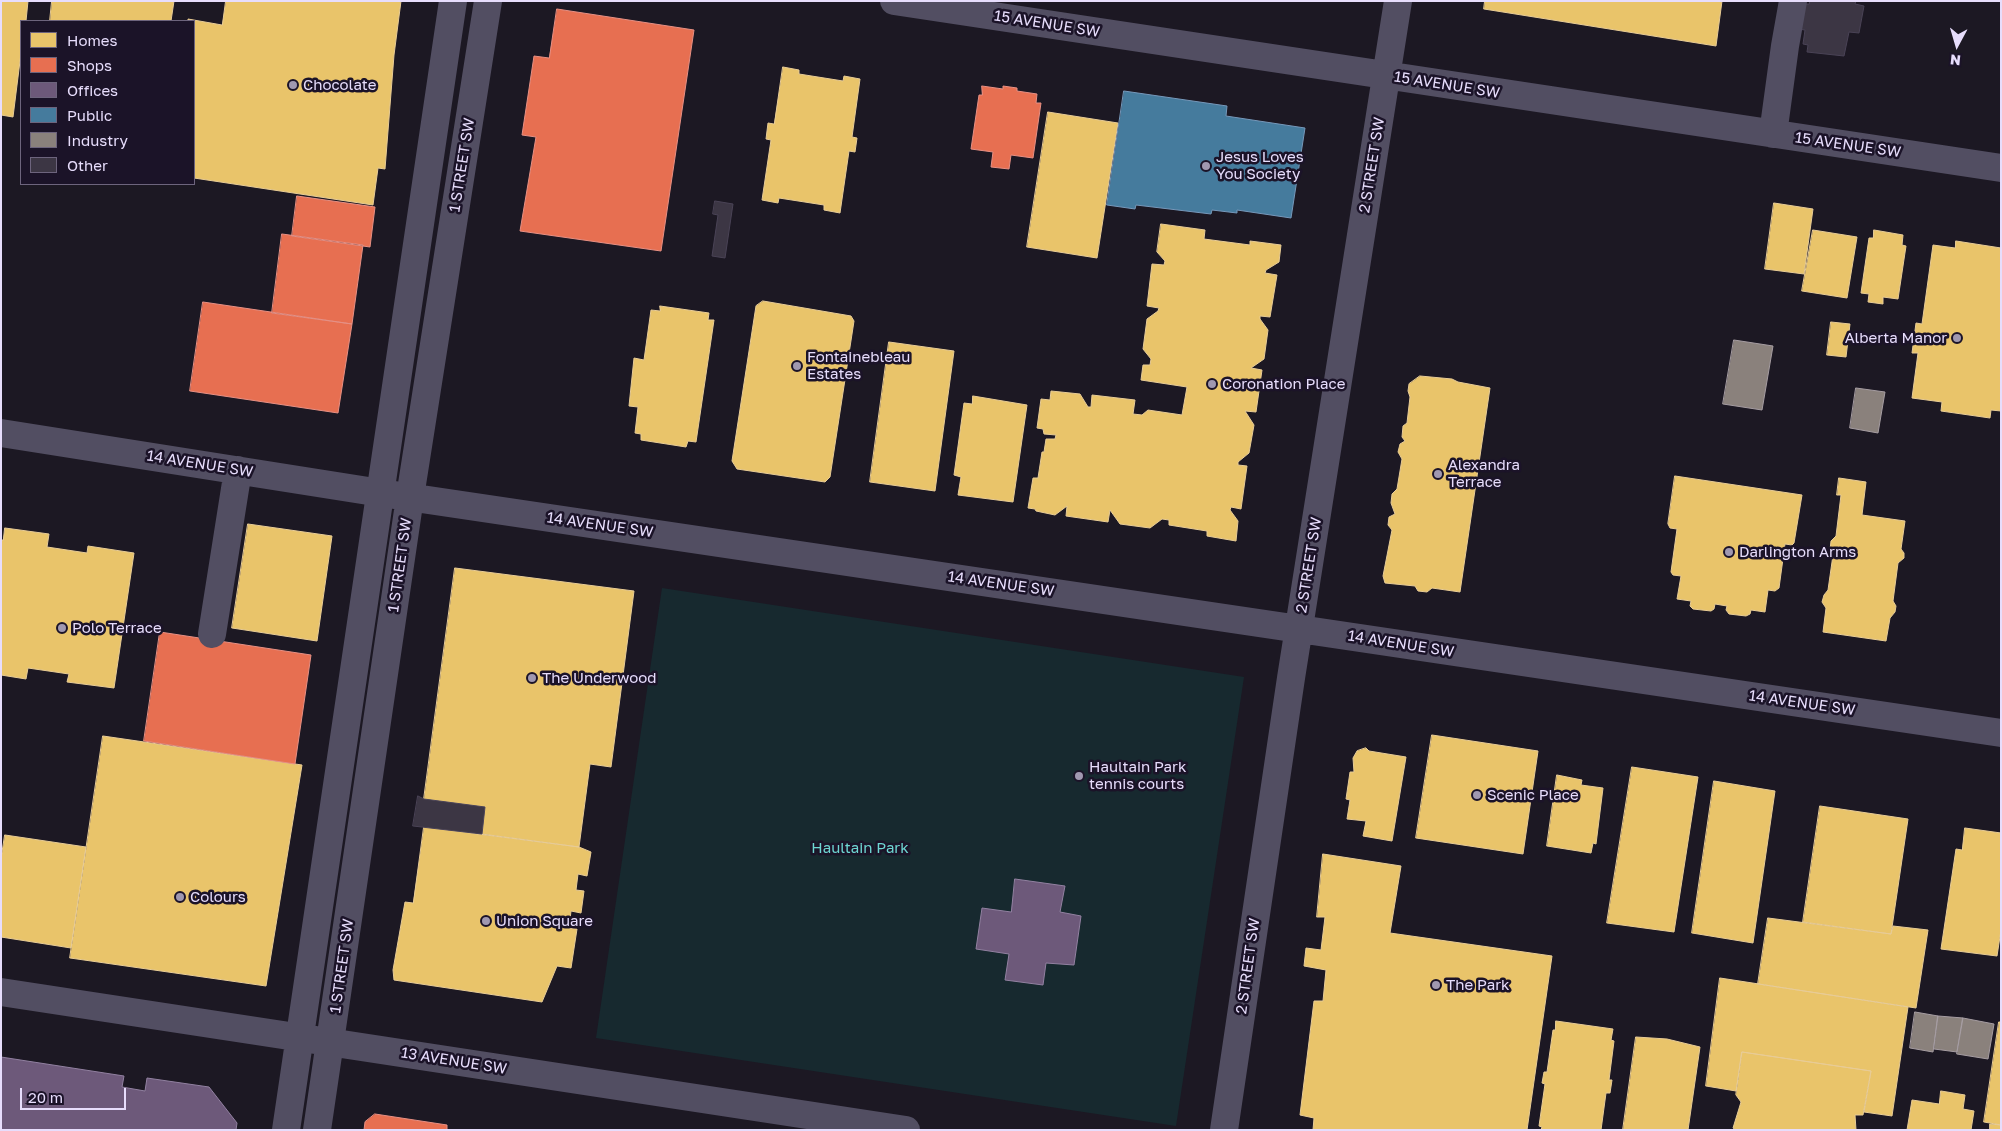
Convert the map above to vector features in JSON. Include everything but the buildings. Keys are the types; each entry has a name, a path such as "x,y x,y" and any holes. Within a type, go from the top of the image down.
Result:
{"street":[{"name":"1 STREET SW","path":"286,1130 453,1"},
{"name":"1 STREET SW","path":"317,1130 410,497 488,1"},
{"name":"15 AVENUE SW","path":"894,1 2001,168"},
{"name":"2 STREET SW","path":"1224,1130 1299,628 1398,1"},
{"path":"1773,134 1793,1"},
{"name":"14 AVENUE SW","path":"1,433 410,497 2001,733"},
{"path":"212,634 238,470"},
{"name":"13 AVENUE SW","path":"1,992 906,1130"}],"green space":[{"name":"Haultain Park","path":"662,588 1244,677 1176,1126 596,1038"}],"place":[{"name":"Chocolate","path":"293,85"},
{"name":"Jesus Loves You Society","path":"1206,166"},
{"name":"Alberta Manor","path":"1957,338"},
{"name":"Fontainebleau Estates","path":"797,366"},
{"name":"Coronation Place","path":"1212,384"},
{"name":"Alexandra Terrace","path":"1438,474"},
{"name":"Darlington Arms","path":"1729,552"},
{"name":"Polo Terrace","path":"62,628"},
{"name":"The Underwood","path":"532,678"},
{"name":"Haultain Park tennis courts","path":"1079,776"},
{"name":"Scenic Place","path":"1477,795"},
{"name":"Colours","path":"180,897"},
{"name":"Union Square","path":"486,921"},
{"name":"The Park","path":"1436,985"}]}
